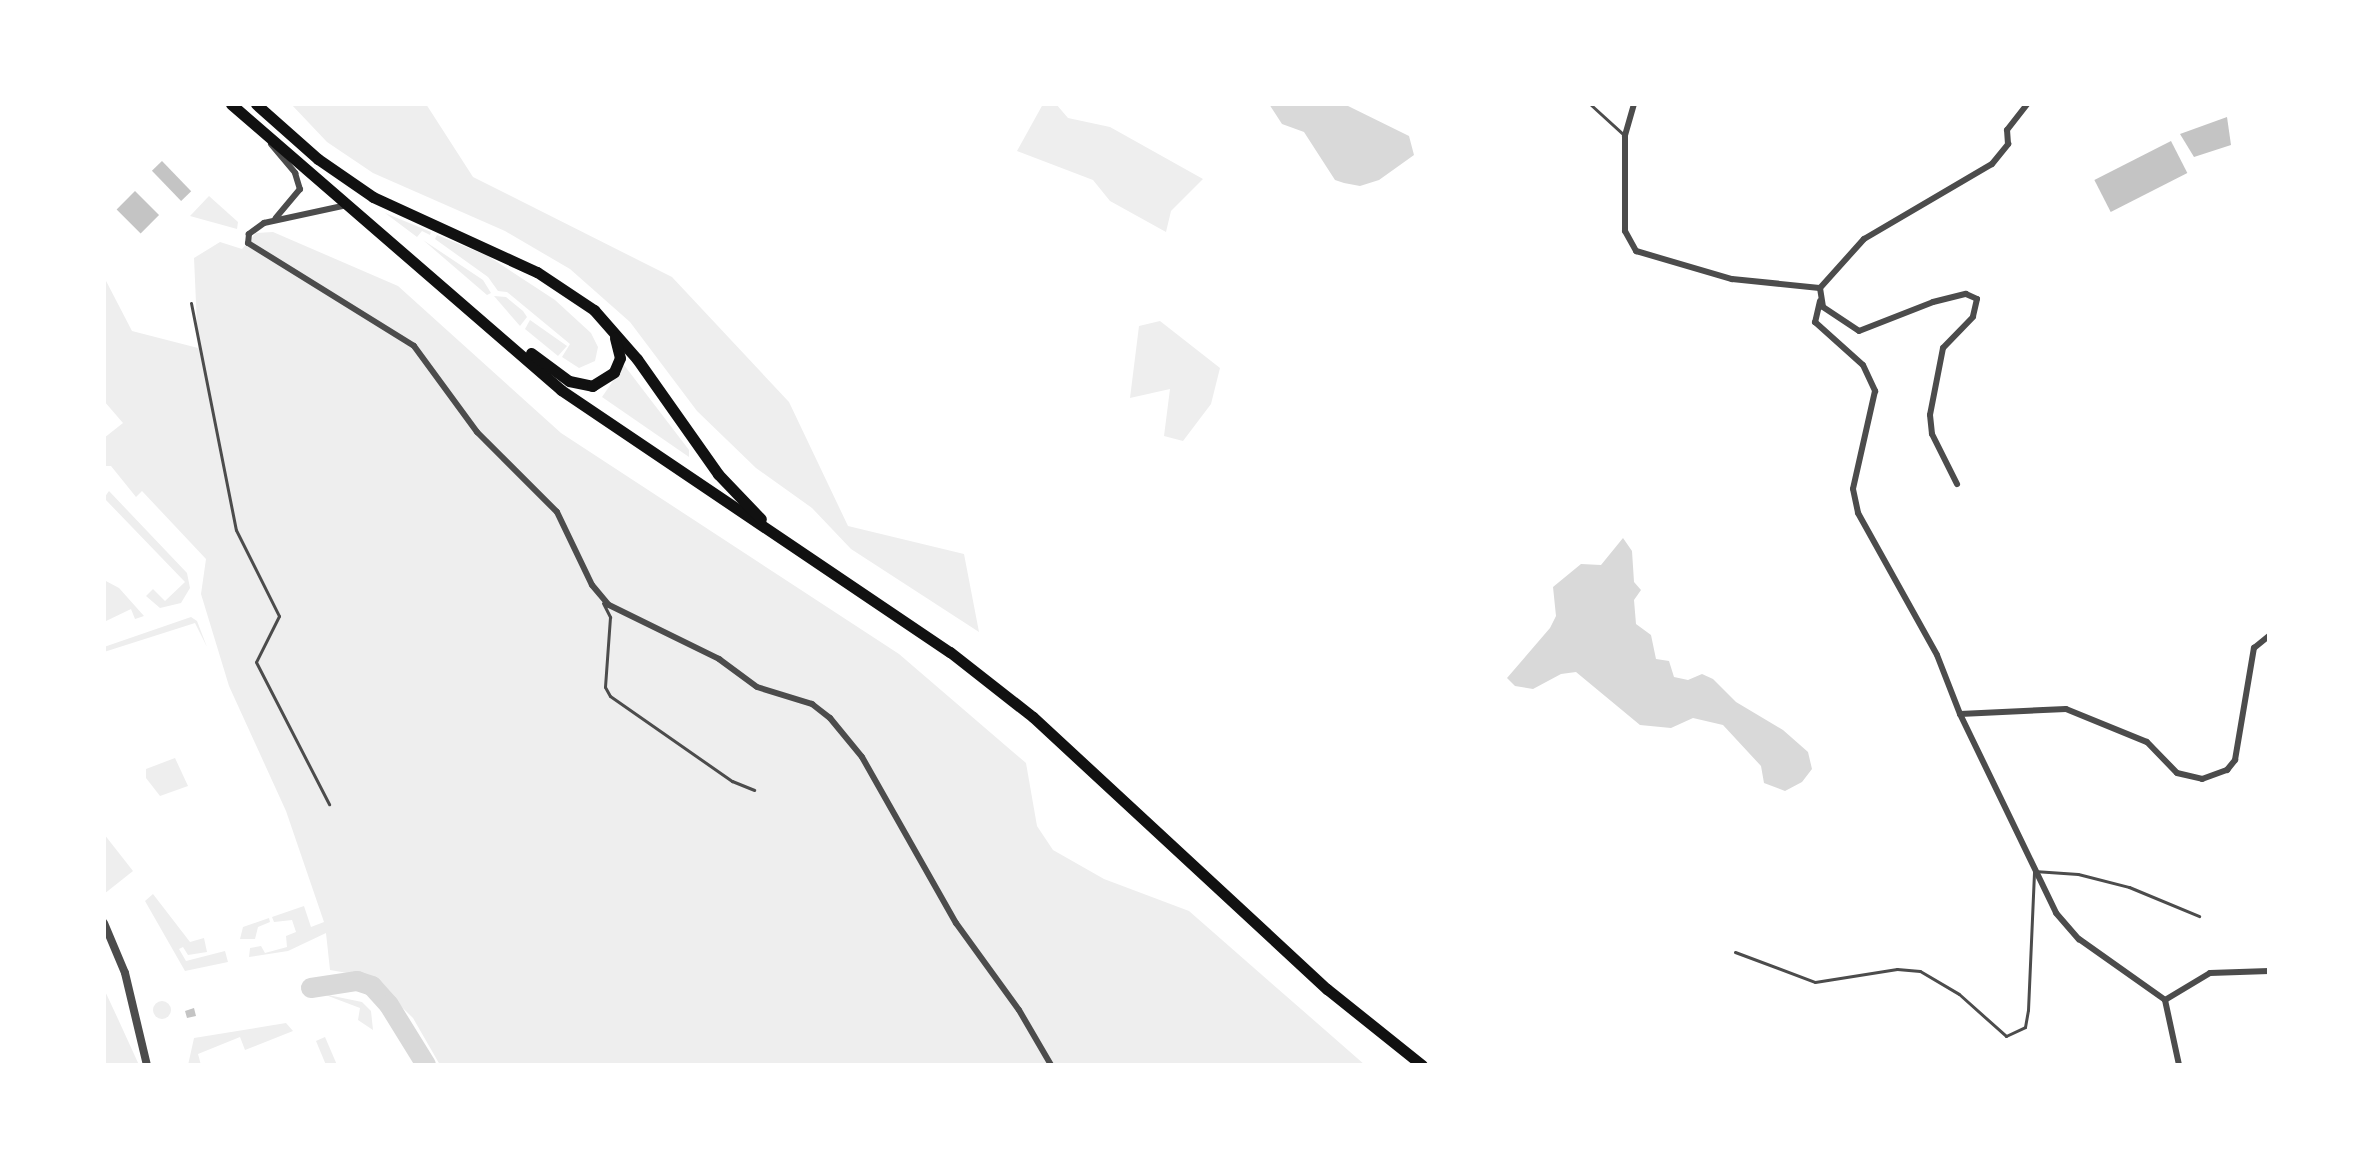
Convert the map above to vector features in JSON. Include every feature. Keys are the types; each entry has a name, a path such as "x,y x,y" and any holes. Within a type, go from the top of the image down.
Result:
{"highway":[{"path":"231,104 586,408 950,652 1033,717 1327,989 1422,1065"},
{"path":"256,104 318,159 373,197 537,272 610,326 710,464 775,533"},
{"path":"488,322 584,387 605,381 620,358 610,326"}],"street":[{"path":"1634,104 1625,136 1625,231 1636,251 1732,279 1820,288"},
{"path":"2027,104 2007,130 2008,144 1992,164 1864,239 1820,288 1815,322 1863,365 1875,391 1853,489 1858,513 1937,655 1960,714 2034,871 2067,928 2165,1000 2179,1065"},
{"path":"268,136 295,173 300,189 273,220 247,239 428,360 477,432 557,512 602,599 621,614 719,659 757,687 812,704 830,718 869,768 956,923 1051,1065"},
{"path":"273,220 349,205"},
{"path":"1820,301 1840,324 1859,331 1933,302 1966,294 1977,299 1973,317 1943,348 1930,415 1932,434 1957,484"},
{"path":"1960,714 2066,709 2147,742 2177,773 2202,779 2227,770 2235,760 2254,648 2269,636"},
{"path":"104,923 125,973 147,1065"},
{"path":"2165,1000 2210,973 2269,971"}],"lane":[{"path":"1590,104 1625,136"},
{"path":"191,303 236,530 279,616 256,662 329,804"},
{"path":"602,599 610,617 605,687 610,696 732,781 754,790"},
{"path":"1735,952 1815,982 1897,969 1920,971 1959,994 2006,1036 2025,1027 2028,1010 2034,871 2078,874 2129,887 2199,916"}],"shaded area":[{"path":"291,104 426,104 473,177 672,277 789,402 848,526 964,554 979,632 851,549 812,508 756,468 697,411 630,322 570,269 505,231 373,173 327,142"},
{"path":"1043,104 1056,104 1068,118 1110,127 1203,179 1171,211 1166,232 1110,201 1093,180 1017,151"},
{"path":"1269,104 1344,104 1409,136 1414,155 1379,180 1360,186 1335,180 1304,132 1282,124"},
{"path":"209,196 238,222 237,229 190,216"},
{"path":"385,213 431,232 430,235 422,231 417,237"},
{"path":"273,232 398,286 561,433 899,654 1026,763 1037,826 1053,850 1104,879 1189,911 1365,1065 440,1065 413,1018 371,977 330,970 326,933 288,951 249,957 250,948 261,946 265,953 287,947 286,936 296,932 292,920 274,922 272,917 304,906 311,927 324,922 286,811 229,686 201,594 206,559 142,491 136,497 111,466 104,466 104,438 123,423 104,401 104,277 132,331 198,348 194,258 220,242 242,249 256,233"},
{"path":"437,235 488,256 555,300 591,333 598,347 595,361 579,368 562,357 570,344 507,292 498,291 488,277 435,239"},
{"path":"423,240 483,280 491,293 487,295"},
{"path":"494,296 506,297 523,311 527,317 520,326"},
{"path":"530,320 567,346 558,356 525,329"},
{"path":"1160,321 1220,368 1211,404 1183,441 1164,436 1170,389 1130,398 1139,326"},
{"path":"624,365 689,450 689,457 602,397"},
{"path":"109,491 187,573 190,588 181,603 160,608 146,596 153,589 165,601 185,582 104,498"},
{"path":"1623,538 1632,551 1634,582 1641,590 1634,600 1636,624 1651,635 1656,659 1669,661 1674,677 1688,680 1702,674 1713,679 1736,702 1783,730 1808,752 1812,769 1802,782 1785,791 1764,783 1761,766 1723,725 1693,718 1671,728 1640,725 1576,672 1561,674 1533,689 1515,686 1507,678 1550,628 1556,616 1553,587 1581,564 1601,565"},
{"path":"104,580 119,588 144,616 135,619 131,609 104,622"},
{"path":"191,617 197,621 207,647 195,623 104,652 104,647"},
{"path":"175,758 188,786 160,796 146,778 146,769"},
{"path":"104,834 133,871 104,894"},
{"path":"153,894 190,942 204,938 207,952 188,955 183,947 179,949 186,961 225,951 228,962 185,971 145,901"},
{"path":"269,918 270,922 258,927 255,939 240,939 243,927"},
{"path":"104,989 118,1019 139,1065 104,1065"},
{"path":"323,994 362,1002 371,1011 373,1030 358,1020 360,1008"},
{"path":"158,1001 166,1001 171,1010 169,1017 158,1019 153,1014 153,1006"},
{"path":"286,1023 293,1031 245,1050 240,1037 198,1054 201,1065 188,1065 194,1038"},
{"path":"325,1037 337,1065 326,1065 316,1041"}],"building":[{"path":"2227,117 2231,145 2194,157 2180,134"},
{"path":"2171,141 2187,173 2111,212 2094,180"},
{"path":"162,161 191,191 181,201 152,171"},
{"path":"135,191 159,215 141,233 117,209"},
{"path":"194,1008 196,1016 187,1018 185,1011"}],"waterway":[{"path":"311,988 357,981 372,986 389,1005 426,1065"}]}
